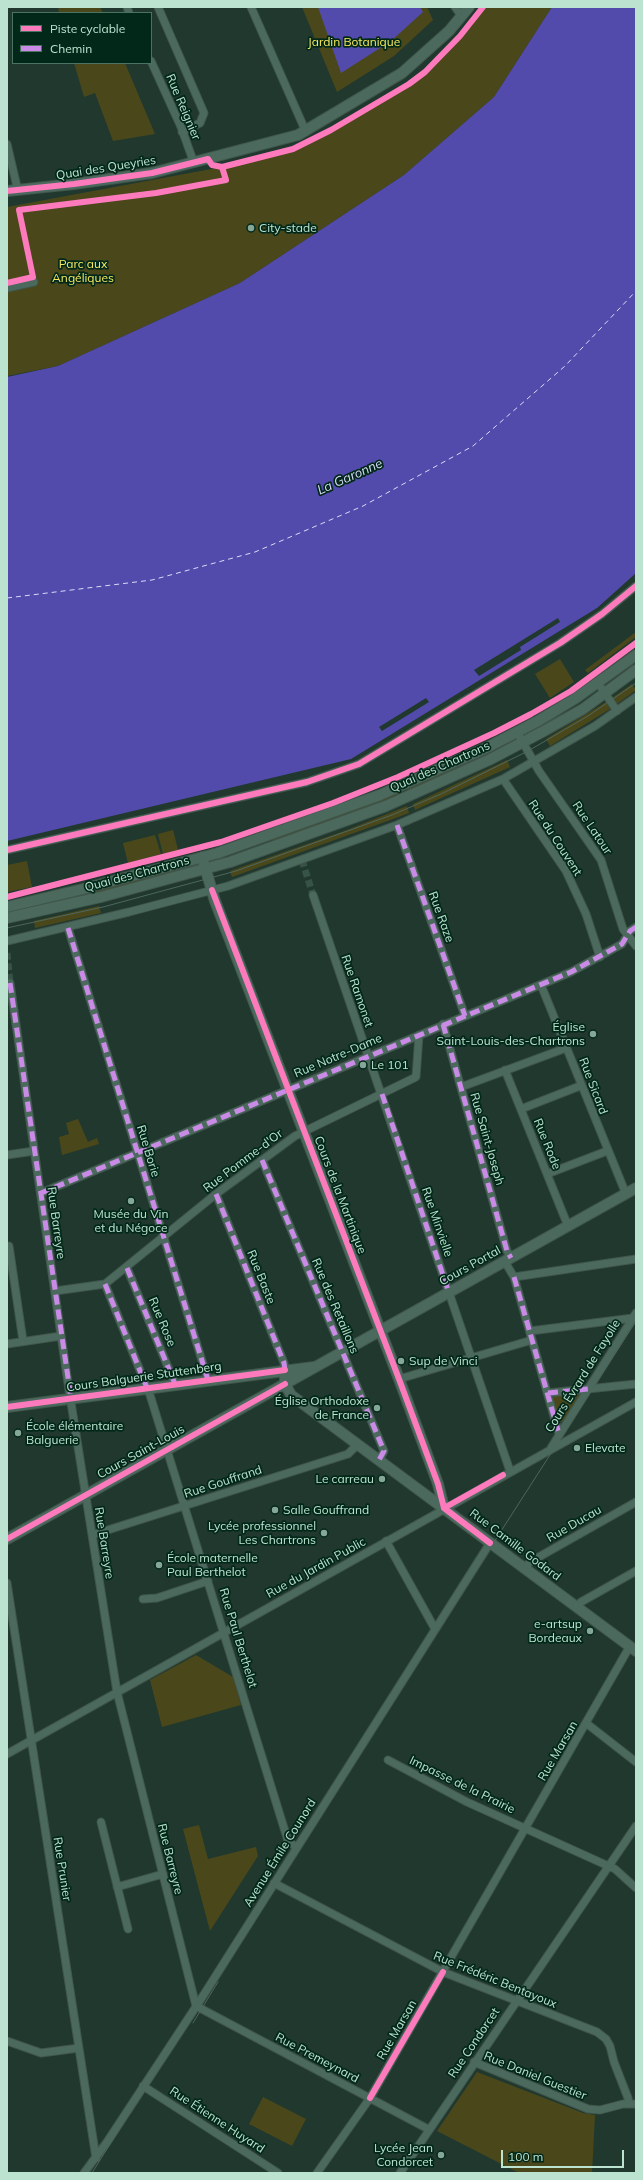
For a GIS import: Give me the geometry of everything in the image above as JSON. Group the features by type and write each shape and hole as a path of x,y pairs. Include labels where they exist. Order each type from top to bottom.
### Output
{"main road":[{"name":"Quai des Queyries","path":"7,191 18,191 152,173 289,138 306,132 402,73 417,62 462,17 469,7"},
{"name":"Quai des Chartrons","path":"7,907 83,890 202,857 290,828 380,795 486,748 517,732 598,683 636,655"},
{"name":"Quai des Chartrons","path":"7,918 101,897 206,869 295,840 386,806 436,785 523,743 583,709 636,670"},
{"name":"Cours de la Martinique","path":"202,857 212,890 399,1379 438,1484 444,1508"},
{"name":"Cours Portal","path":"286,1384 636,1188"},
{"name":"Cours Portal","path":"285,1370 318,1366"},
{"name":"Cours Balguerie Stuttenberg","path":"7,1407 285,1370"},
{"path":"285,1370 286,1384"},
{"name":"Rue Camille Godard","path":"286,1384 291,1395 633,1649"},
{"name":"Cours Saint-Louis","path":"7,1539 286,1384"}],"street":[{"path":"158,7 204,113 200,123 182,132"},
{"path":"251,7 306,132"},
{"path":"455,7 462,17"},
{"name":"Rue Reignier","path":"152,63 194,163"},
{"path":"7,144 18,191"},
{"path":"7,288 34,282"},
{"path":"7,850 307,782 359,764 560,643 602,614 636,586"},
{"path":"598,683 617,711"},
{"path":"7,941 68,928 212,890 302,860 397,825 503,779 534,762 636,698"},
{"name":"Rue Latour","path":"517,732 534,762 601,860 623,929 636,946"},
{"name":"Rue du Couvent","path":"503,779 566,871 586,914 600,957"},
{"name":"Rue Raze","path":"397,825 465,1016"},
{"name":"Rue Ramonet","path":"313,895 382,1094"},
{"name":"Rue Borie","path":"68,928 208,1380"},
{"name":"Rue Notre-Dame","path":"41,1193 443,1024 541,985 600,957 622,944 628,935 636,928"},
{"name":"Rue Barreyre","path":"10,983 61,1336 116,1692 196,2006"},
{"name":"Rue Sicard","path":"541,985 580,1086 626,1194"},
{"name":"Rue Saint-Joseph","path":"443,1024 507,1251 508,1260 559,1434"},
{"name":"Rue Pomme-d'Or","path":"55,1291 105,1284 164,1238 216,1194 304,1131 416,1077 419,1034"},
{"path":"461,1087 566,1048"},
{"name":"Rue Rode","path":"505,1070 568,1226"},
{"path":"521,1109 580,1086"},
{"name":"Rue Minvielle","path":"382,1094 510,1471"},
{"path":"547,1174 607,1150"},
{"path":"7,1154 34,1151"},
{"name":"Rue des Retaillons","path":"262,1160 384,1450 379,1460"},
{"name":"Rue Baste","path":"216,1194 284,1362 285,1370"},
{"path":"9,1246 23,1341"},
{"path":"514,1277 636,1259"},
{"name":"Rue Rose","path":"127,1268 175,1384"},
{"name":"Rue Paul Berthelot","path":"105,1284 147,1388 185,1506 288,1841 296,1847"},
{"path":"530,1331 634,1316"},
{"name":"Cours Évrard de Fayolle","path":"550,1450 634,1316"},
{"path":"7,1344 61,1336"},
{"path":"399,1379 532,1340"},
{"path":"548,1393 636,1384"},
{"name":"Rue du Jardin Public","path":"7,1754 510,1471 636,1402"},
{"name":"Rue Gouffrand","path":"92,1535 348,1454 358,1444"},
{"name":"Rue Ducau","path":"525,1568 530,1562 636,1502"},
{"path":"386,1541 435,1629"},
{"name":"Avenue Émile Counord","path":"84,2173 96,2158 196,2006 490,1543"},
{"path":"577,1607 581,1602 636,1571"},
{"path":"143,1599 157,1598 208,1581"},
{"name":"Rue Prunier","path":"7,1583 30,1740 96,2158"},
{"name":"Rue Marsan","path":"317,2173 370,2098 586,1723 633,1649"},
{"path":"586,1723 636,1762"},
{"name":"Impasse de la Prairie","path":"388,1760 467,1802 609,1866 636,1888"},
{"path":"101,1822 128,1929"},
{"name":"Rue Condorcet","path":"400,2173 428,2129 636,1826"},
{"path":"117,1887 163,1874"},
{"name":"Rue Frédéric Bentayoux","path":"274,1883 443,1972 603,2036 610,2046 614,2062 628,2098 632,2104"},
{"name":"Rue Premeynard","path":"196,2006 428,2129"},
{"path":"7,2041 41,2053 78,2048"},
{"name":"Rue Daniel Guestier","path":"474,2062 588,2109 600,2110 632,2104"},
{"name":"Rue Étienne Huyard","path":"143,2086 278,2173"}],"green space":[{"path":"58,7 100,7 102,12 59,12"},
{"name":"Jardin Botanique","path":"302,7 427,7 433,20 394,56 337,92"},
{"name":"Parc aux Angéliques","path":"483,7 552,7 494,97 404,175 240,283 58,366 7,376 7,207 222,167 293,149 331,130 409,84 425,72 472,26"},
{"path":"74,64 125,64 155,134 113,141 95,93 84,97"},
{"path":"636,632 636,637 588,673 585,670"},
{"path":"560,659 574,682 550,698 535,674"},
{"path":"632,684 636,690 617,704 612,698"},
{"path":"606,702 610,709 550,746 546,739"},
{"path":"499,746 501,750 409,792 407,788"},
{"path":"507,760 510,767 415,810 413,804"},
{"path":"400,792 401,795 274,843 272,839"},
{"path":"407,806 409,813 232,877 230,871 347,830"},
{"path":"173,830 178,850 163,854 158,834"},
{"path":"155,835 161,854 128,863 123,843"},
{"path":"27,861 32,887 7,892 7,865"},
{"path":"182,867 183,871 31,910 30,906"},
{"path":"99,906 101,913 35,928 34,921"},
{"path":"78,1119 88,1142 97,1138 99,1144 62,1155 59,1137 69,1134 66,1123"},
{"path":"583,1391 563,1422 559,1421 551,1395"},
{"path":"196,1655 233,1677 241,1705 162,1727 150,1680"},
{"path":"199,1825 208,1859 256,1847 258,1856 210,1931 183,1829"},
{"path":"477,2072 583,2113 595,2115 592,2173 519,2173 437,2131"},
{"path":"263,2097 306,2119 292,2146 249,2124"}],"water":[{"path":"318,7 420,7 423,12 391,41 341,73"},
{"name":"La Garonne","path":"552,7 636,7 636,573 597,608 351,759 7,841 7,377 58,366 240,283 404,175 494,97"}],"pier":[{"path":"558,618 560,622 520,647 521,650 479,676 474,670"},
{"path":"426,698 429,702 382,731 379,727"}],"ferry route":[{"path":"7,598 152,580 255,552 363,506 473,446 565,366 636,291"}],"tunnel":[{"path":"302,860 313,895"},
{"path":"7,953 10,983"}],"tram line":[{"path":"7,928 103,907 236,871 392,815 441,794 528,751 588,716 636,683"},
{"path":"92,2173 196,2006 636,1321"},
{"path":"193,2023 218,1982"}],"marked path":[{"path":"397,825 465,1016"},
{"path":"41,1193 571,972 622,944 630,931 636,927"},
{"path":"68,928 208,1380"},
{"path":"10,983 71,1398"},
{"path":"443,1024 507,1251 511,1258"},
{"path":"382,1094 449,1293"},
{"path":"262,1160 384,1451 379,1460"},
{"path":"216,1194 284,1363 285,1370"},
{"path":"127,1268 175,1384"},
{"path":"514,1277 559,1434"},
{"path":"105,1284 147,1388"},
{"path":"548,1393 588,1389"}],"cycle path":[{"path":"7,191 74,184 152,173 208,159 212,165 222,167 293,149 331,130 409,84 425,72 460,36 483,7"},
{"path":"7,283 33,277 19,210 156,193 226,180 222,167"},
{"path":"7,850 307,782 359,764 560,643 602,614 636,586"},
{"path":"7,897 221,842 333,803 398,777 494,733 531,714 571,691 636,643"},
{"path":"212,890 399,1379 438,1484 444,1508"},
{"path":"7,1407 285,1370"},
{"path":"7,1539 285,1384"},
{"path":"444,1508 503,1475"},
{"path":"444,1508 490,1543"},
{"path":"370,2098 443,1972"}],"place":[{"name":"City-stade","path":"251,228"},
{"name":"Église Saint-Louis-des-Chartrons","path":"593,1034"},
{"name":"Le 101","path":"363,1065"},
{"name":"Musée du Vin et du Négoce","path":"131,1201"},
{"name":"Sup de Vinci","path":"401,1361"},
{"name":"Église Orthodoxe de France","path":"377,1408"},
{"name":"École élémentaire Balguerie","path":"18,1433"},
{"name":"Elevate","path":"577,1448"},
{"name":"Le carreau","path":"382,1479"},
{"name":"Salle Gouffrand","path":"275,1510"},
{"name":"Lycée professionnel Les Chartrons","path":"324,1533"},
{"name":"École maternelle Paul Berthelot","path":"159,1565"},
{"name":"e-artsup Bordeaux","path":"590,1631"},
{"name":"Lycée Jean Condorcet","path":"441,2155"}]}
